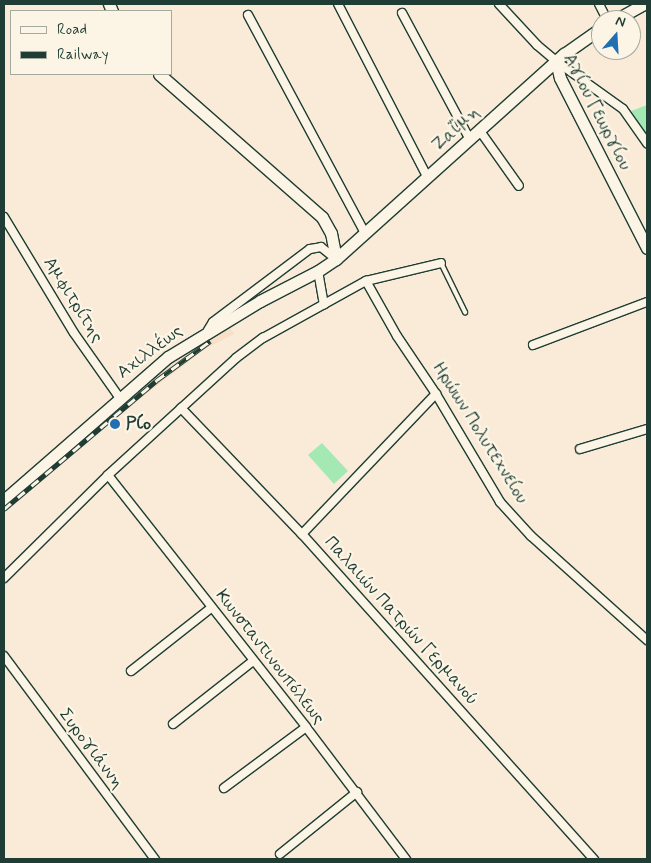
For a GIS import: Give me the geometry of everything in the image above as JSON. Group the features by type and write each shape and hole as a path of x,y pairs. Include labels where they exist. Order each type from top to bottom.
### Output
{"street":[{"path":"338,4 428,178"},
{"name":"Αγίου Γεωργίου","path":"499,4 537,45 556,62 560,78 647,248"},
{"path":"633,10 644,4"},
{"path":"402,13 470,140"},
{"path":"248,15 364,233"},
{"name":"Ζαΐμη","path":"336,259 556,62 591,36"},
{"path":"556,62 623,109 647,143"},
{"path":"161,75 322,218 331,233 336,259"},
{"path":"480,131 519,186"},
{"name":"Αμφιτρίτης","path":"4,217 76,336 119,397"},
{"path":"208,332 213,322 310,249 321,247 336,259"},
{"name":"Αχιλλέως","path":"4,500 119,397 168,357 260,301 318,271 336,259"},
{"path":"4,578 108,475 222,369 251,346 366,281 441,263"},
{"path":"318,271 324,304"},
{"name":"Ηρώων Πολυτεχνείου","path":"366,281 397,336 436,394 490,487 514,519 647,640"},
{"path":"533,345 647,302"},
{"path":"302,534 436,394"},
{"name":"Παλαιών Πατρών Γερμανού","path":"181,408 302,534 594,859"},
{"path":"580,449 647,429"},
{"name":"Κωνσταντινουπόλεως","path":"108,475 357,792 406,859"},
{"path":"131,671 211,608"},
{"name":"Συρογιάννη","path":"4,656 155,859"},
{"path":"173,724 253,661"},
{"path":"224,788 306,727"},
{"path":"280,854 357,792"}],"lane":[{"path":"441,263 465,312"}],"shaded area":[{"path":"230,327 234,334 205,349 124,411 4,513 4,505 117,408 186,353"}],"green space":[{"path":"647,105 647,137 631,111"},
{"path":"322,443 348,471 334,484 308,455"}],"railway":[{"path":"4,509 157,380 210,341"}],"place":[{"name":"Ρίο","path":"115,424"}]}
